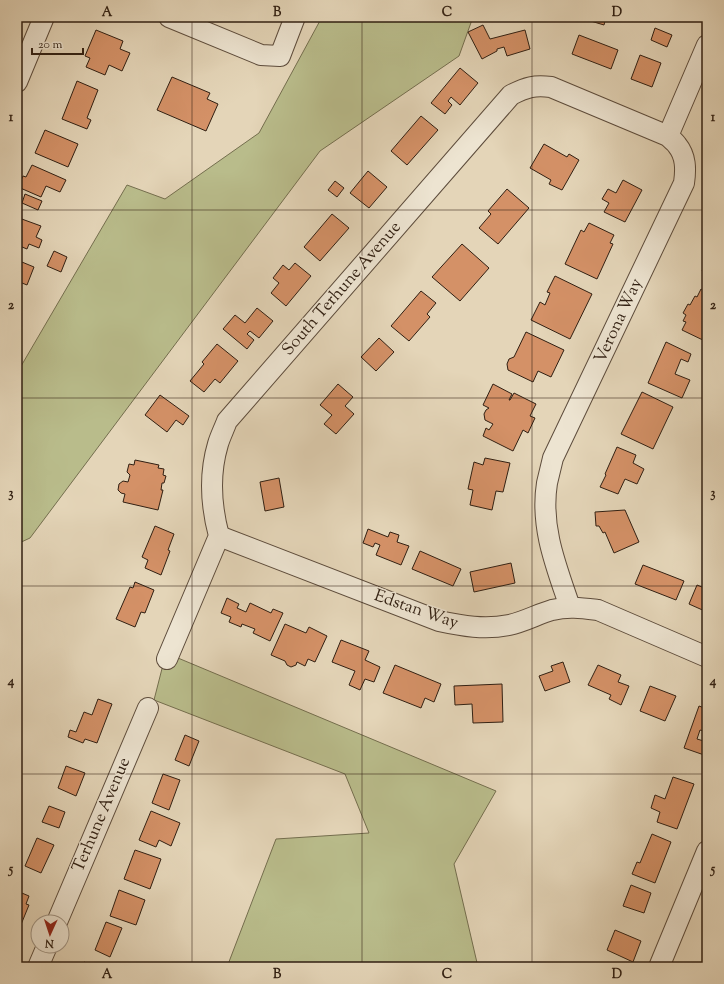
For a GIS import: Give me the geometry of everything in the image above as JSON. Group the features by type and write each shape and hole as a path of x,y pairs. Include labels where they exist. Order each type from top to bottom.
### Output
{"street":[{"path":"17,82 44,17"},
{"path":"169,17 261,54 280,56 295,17"},
{"path":"668,136 707,45"},
{"name":"South Terhune Avenue","path":"219,536 212,500 213,472 218,445 227,421 511,95 524,89 537,86 551,87 668,136"},
{"name":"Verona Way","path":"570,607 554,562 548,538 545,512 547,483 553,458 684,182 686,170 684,157 678,145 668,136"},
{"path":"167,659 219,536"},
{"name":"Edstan Way","path":"219,536 439,621 462,626 486,627 509,625 553,610 579,607 598,610 707,657"},
{"name":"Terhune Avenue","path":"60,914 148,708"},
{"path":"659,967 707,851"},
{"path":"38,967 44,954"}],"green space":[{"path":"322,17 473,17 459,56 320,151 30,538 17,544 17,373 127,185 165,199 259,133"},
{"path":"166,653 496,791 454,864 478,967 227,967 276,839 369,833 345,774 154,700"}],"building":[{"path":"584,17 606,17 604,25 584,19"},
{"path":"483,25 490,39 525,30 530,49 507,56 504,47 497,49 497,51 482,59 468,32"},
{"path":"655,28 672,35 667,47 651,40"},
{"path":"96,30 123,41 120,49 130,53 122,71 109,65 105,75 86,67 90,58 85,56"},
{"path":"579,35 618,50 611,69 572,54"},
{"path":"640,55 661,63 652,87 631,79"},
{"path":"460,68 478,83 460,105 451,97 448,101 452,105 445,114 431,103"},
{"path":"172,77 210,93 207,99 218,104 206,131 157,110"},
{"path":"77,81 98,90 87,118 91,120 87,129 62,119"},
{"path":"421,116 438,130 407,165 391,151"},
{"path":"45,130 78,144 68,167 35,153"},
{"path":"544,144 567,157 569,154 579,160 562,190 549,184 551,180 530,168"},
{"path":"32,165 66,180 60,192 46,186 41,197 18,187 23,176 26,177"},
{"path":"368,171 387,187 369,208 350,193"},
{"path":"623,180 642,190 625,222 604,212 609,203 602,199 608,189 616,193"},
{"path":"335,181 344,188 337,197 328,190"},
{"path":"507,189 529,208 498,244 479,228 491,214 488,211"},
{"path":"25,194 42,201 38,210 22,203"},
{"path":"332,214 349,228 320,261 304,247"},
{"path":"19,218 41,226 36,237 42,240 39,248 29,244 27,249 17,245 17,222"},
{"path":"589,223 614,235 610,243 613,244 597,279 565,264 581,230 584,232"},
{"path":"462,244 489,268 460,301 432,277"},
{"path":"54,251 67,257 61,272 47,266"},
{"path":"17,260 34,267 27,285 17,281"},
{"path":"707,262 707,273 702,271"},
{"path":"295,263 311,276 286,306 271,293 279,283 273,278 283,265 289,270"},
{"path":"555,276 592,294 570,339 531,320 540,302 545,305 550,293 547,292"},
{"path":"701,289 707,292 707,342 682,330 686,322 683,321 686,315 683,313 695,296 697,297"},
{"path":"421,291 436,303 427,314 430,317 409,341 391,326"},
{"path":"257,308 273,321 259,338 250,331 247,334 254,340 247,349 223,329 235,315 245,323"},
{"path":"526,332 564,350 551,377 538,371 533,382 508,370 507,364 509,359 514,357"},
{"path":"379,338 394,352 376,371 361,357"},
{"path":"666,342 691,354 688,362 681,359 675,374 690,380 682,398 648,383"},
{"path":"217,344 238,361 220,383 215,379 204,392 190,381 204,364 202,362"},
{"path":"338,384 353,397 345,406 354,414 336,434 324,424 332,415 320,405"},
{"path":"493,384 512,394 509,400 514,393 536,404 530,416 535,418 528,433 523,430 513,451 483,436 486,428 489,430 493,424 485,420 484,414 489,408 483,405"},
{"path":"642,392 673,407 653,449 621,434"},
{"path":"160,395 189,416 183,425 176,420 167,432 145,415"},
{"path":"617,447 636,455 633,463 644,469 637,484 625,479 618,494 600,487"},
{"path":"485,458 510,463 503,492 496,491 492,510 470,505 473,490 468,489 474,462 483,465"},
{"path":"135,460 159,465 158,468 164,469 163,475 166,476 164,483 162,483 161,490 163,490 158,510 123,502 125,494 118,490 119,484 123,481 128,482 130,475 127,472 129,464 134,465"},
{"path":"279,478 284,507 265,511 260,482"},
{"path":"625,510 639,542 614,553 605,532 603,533 599,526 596,526 595,512"},
{"path":"155,526 174,534 168,550 170,551 161,575 145,568 148,560 142,557"},
{"path":"368,529 388,537 390,532 399,535 397,542 409,546 401,565 376,555 380,545 375,543 373,547 363,543"},
{"path":"420,551 461,569 453,586 412,569"},
{"path":"511,563 515,583 474,592 470,572"},
{"path":"643,565 684,581 676,600 635,584"},
{"path":"135,582 154,590 145,613 141,612 135,627 116,619 130,587 133,588"},
{"path":"697,585 707,589 707,612 689,604"},
{"path":"227,598 239,604 237,608 246,612 250,603 271,613 273,609 283,613 270,641 253,633 255,629 242,624 241,627 229,622 231,617 221,613"},
{"path":"285,624 306,633 309,627 327,636 315,662 308,659 305,666 297,662 296,665 291,667 287,665 285,661 271,655"},
{"path":"341,640 369,651 365,660 380,667 374,682 365,679 360,690 349,685 355,671 332,662"},
{"path":"563,662 570,682 545,691 539,676 553,671 551,666"},
{"path":"395,665 441,684 434,702 425,698 421,708 383,693"},
{"path":"598,665 621,675 618,682 629,686 621,705 609,699 611,695 588,685"},
{"path":"502,684 503,722 473,723 472,704 455,705 454,686"},
{"path":"650,686 676,696 665,721 640,711"},
{"path":"98,699 112,704 97,743 85,739 83,743 68,737 70,730 76,732 84,712 92,715"},
{"path":"699,706 707,709 707,732 700,730 697,739 707,742 707,756 684,748"},
{"path":"185,735 199,741 189,766 175,760"},
{"path":"66,766 85,773 76,796 58,788"},
{"path":"163,774 180,780 169,810 152,803"},
{"path":"673,777 694,784 677,829 657,822 660,812 651,808 655,795 665,799"},
{"path":"49,806 65,812 59,828 42,822"},
{"path":"151,811 180,823 171,846 159,840 156,847 139,840"},
{"path":"652,834 671,842 655,883 632,874 637,862 640,863"},
{"path":"37,838 54,845 41,873 25,866"},
{"path":"135,850 161,859 150,889 124,879"},
{"path":"631,885 651,893 644,913 623,906"},
{"path":"119,890 145,900 136,925 110,916"},
{"path":"17,891 29,896 26,904 29,905 20,927 17,926"},
{"path":"106,922 122,928 110,957 95,950"},
{"path":"615,930 641,941 633,962 607,950"},
{"path":"84,962 96,967 82,967"}]}
